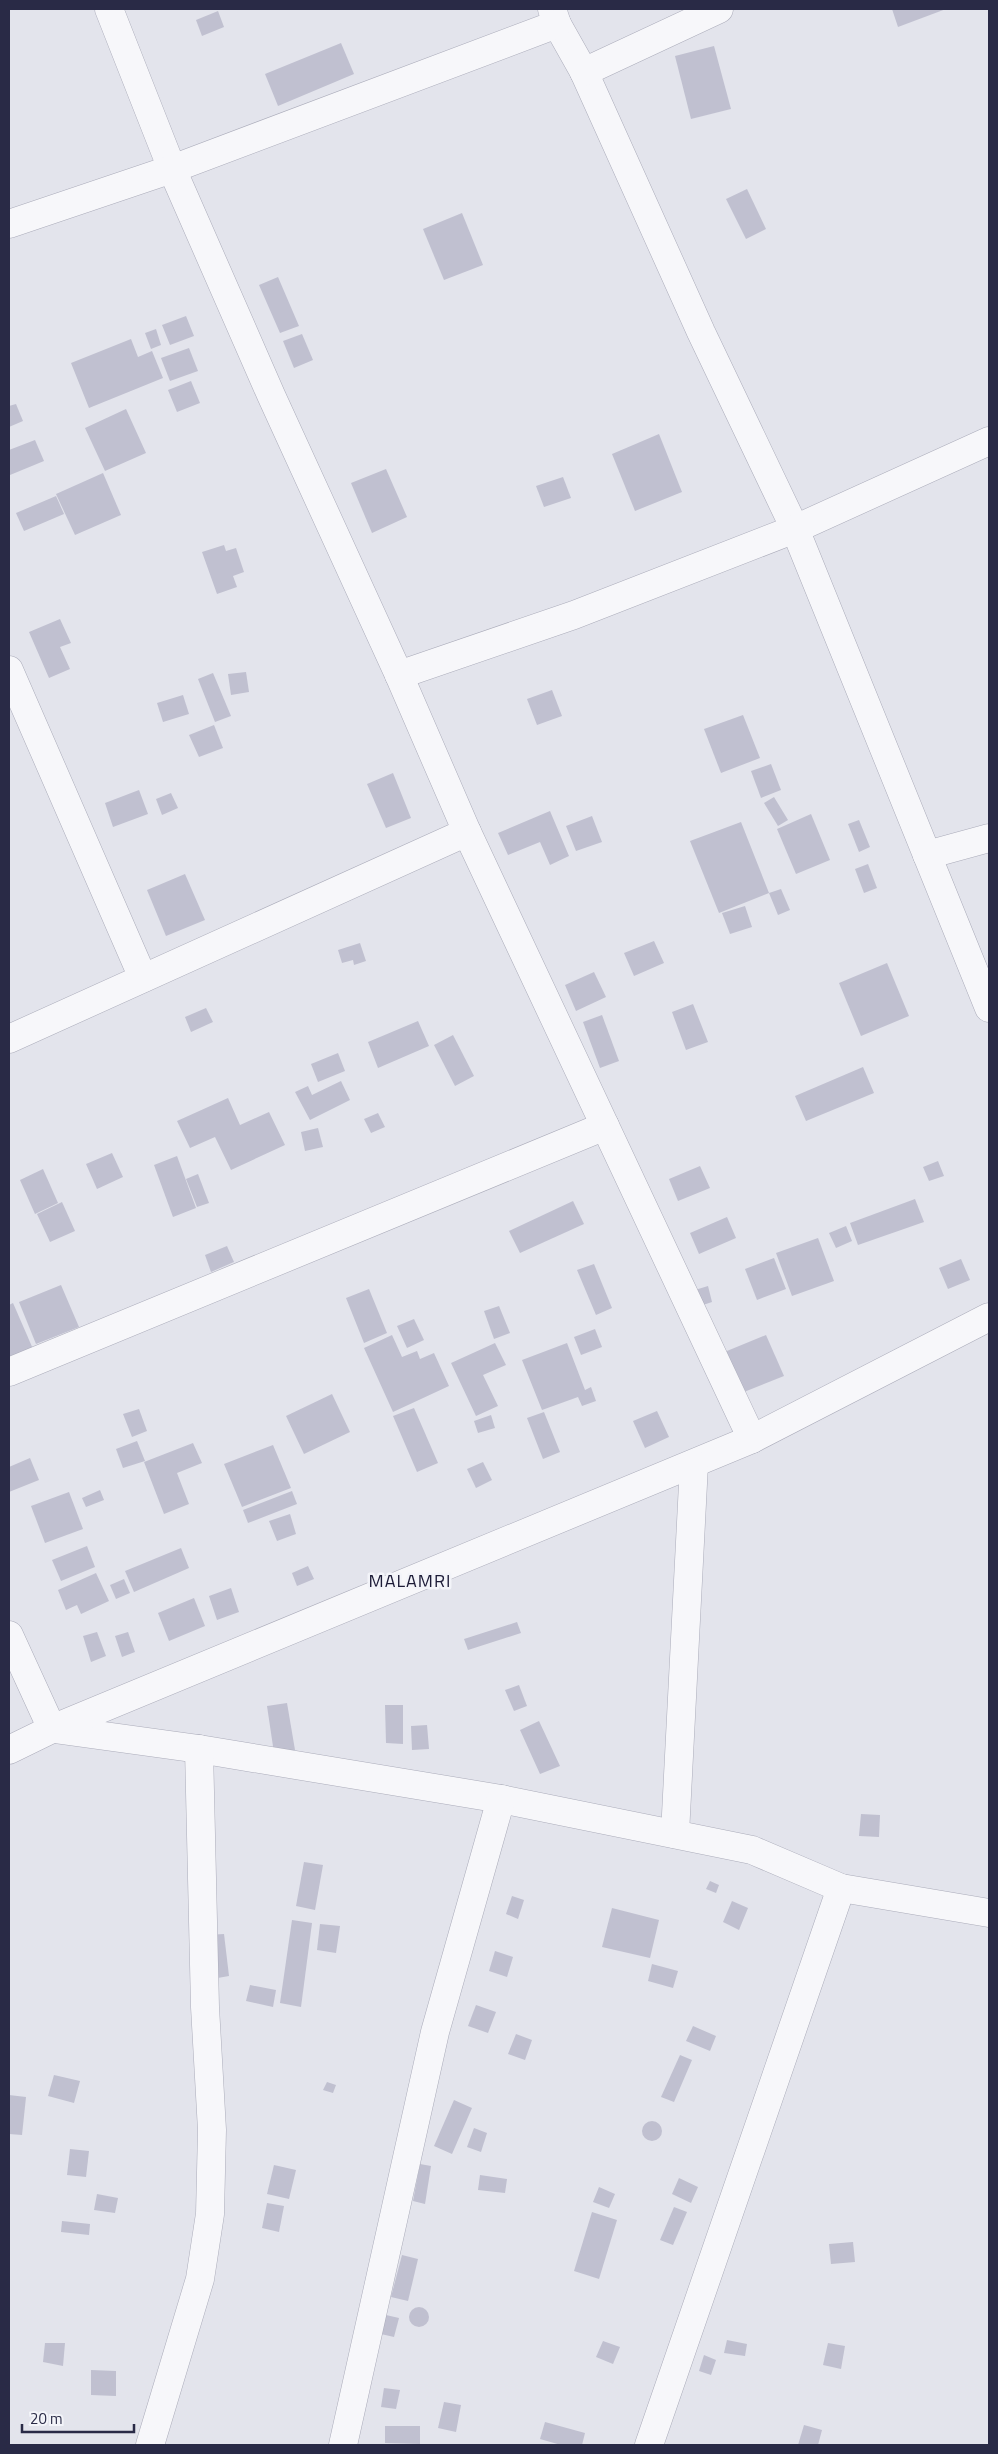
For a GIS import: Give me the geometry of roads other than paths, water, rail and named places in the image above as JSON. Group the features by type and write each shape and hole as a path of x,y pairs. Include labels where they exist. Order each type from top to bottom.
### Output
{"street":[{"path":"110,9 172,169 399,675 466,832 752,1439"},
{"path":"584,72 719,9"},
{"path":"9,224 172,169 554,16 584,72 697,323 795,529 989,1008"},
{"path":"399,675 574,615 795,529 989,441"},
{"path":"9,670 143,978"},
{"path":"9,1039 466,832"},
{"path":"927,855 989,838"},
{"path":"9,1372 605,1126"},
{"path":"9,1750 52,1729 752,1439 989,1317"},
{"path":"675,1834 694,1464"},
{"path":"9,1636 52,1729"},
{"path":"52,1729 199,1749 501,1799 752,1850 841,1888 989,1913"},
{"path":"150,2445 200,2279 210,2214 212,2130 205,2008 199,1749"},
{"path":"343,2445 435,2032 501,1799"},
{"path":"649,2445 841,1888"}],"district":[{"name":"MALAMRI","path":"410,1581"}]}
